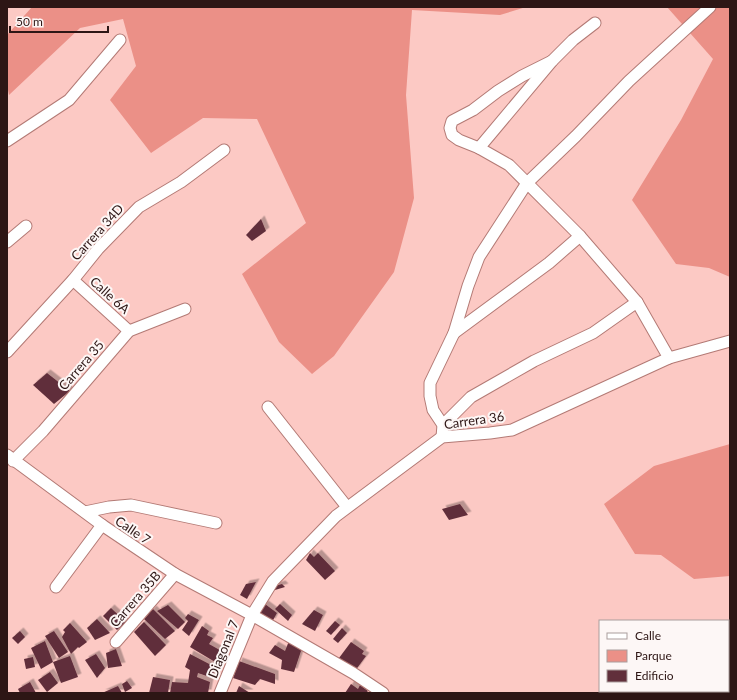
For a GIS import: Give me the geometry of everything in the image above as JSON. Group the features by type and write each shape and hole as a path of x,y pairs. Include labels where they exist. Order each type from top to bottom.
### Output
{"street":[{"path":"442,437 443,424 433,410 430,396 430,383 454,333 479,256 527,183 629,82 710,7"},
{"path":"479,148 552,61 573,40 595,23"},
{"path":"7,141 69,100 120,40"},
{"path":"552,61 522,76 498,91 473,110 452,121 450,128 452,135 509,165 580,236 637,302 669,358"},
{"name":"Carrera 34D","path":"7,352 73,280 98,249 139,207 181,182 224,150"},
{"path":"7,242 26,226"},
{"path":"454,333 548,263 580,236"},
{"name":"Calle 6A","path":"73,280 129,331"},
{"path":"443,424 471,397 534,361 593,333 637,302"},
{"name":"Carrera 35","path":"10,458 43,431 129,331 185,309"},
{"name":"Carrera 36","path":"252,615 273,581 336,516 442,437 512,430 669,358 730,341"},
{"path":"268,407 347,507"},
{"name":"Calle 7","path":"10,458 102,525 175,574 252,615 353,673 382,693"},
{"path":"85,512 109,507 131,505 216,523"},
{"path":"56,587 102,525"},
{"name":"Carrera 35B","path":"116,642 175,574"},
{"name":"Diagonal 7","path":"220,693 252,615"}],"green space":[{"path":"32,7 526,7 500,15 412,10 406,95 414,198 394,272 334,356 312,374 279,342 242,274 306,223 257,119 203,118 151,153 110,100 136,66 123,19 80,28 9,95 7,85 7,35"},
{"path":"667,7 730,7 730,277 709,268 676,264 632,200 681,120 713,59"},
{"path":"730,444 730,576 694,579 661,555 635,554 604,504 654,466"}],"building":[{"path":"261,219 266,231 252,241 246,235"},
{"path":"47,373 70,391 54,404 33,385"},
{"path":"460,504 468,515 449,520 442,509"},
{"path":"310,553 314,557 318,553 335,571 325,580 306,560"},
{"path":"256,582 247,599 240,595 246,584"},
{"path":"282,584 285,587 275,590 275,586"},
{"path":"265,604 277,613 272,622 258,612"},
{"path":"280,604 292,615 288,621 275,609"},
{"path":"168,605 185,622 178,629 157,611"},
{"path":"111,608 126,622 117,630 103,616"},
{"path":"153,609 175,631 165,639 144,619"},
{"path":"314,610 323,615 315,631 302,624"},
{"path":"188,614 199,620 189,636 182,630 188,621 185,618"},
{"path":"97,619 110,633 95,640 87,628"},
{"path":"335,621 340,625 331,635 326,631"},
{"path":"144,622 166,645 155,656 134,632"},
{"path":"70,623 87,642 79,648 78,647 71,654 62,637 65,632 63,630"},
{"path":"202,626 209,631 207,635 213,638 209,644 225,653 220,665 190,647"},
{"path":"342,628 347,633 338,643 333,639"},
{"path":"20,631 25,637 18,644 12,638"},
{"path":"54,631 68,652 59,658 45,636"},
{"path":"45,641 53,662 41,669 31,648"},
{"path":"289,641 302,648 294,672 281,669 282,660 269,653 275,645 285,651"},
{"path":"351,642 364,651 362,654 366,656 355,671 339,658"},
{"path":"116,649 122,666 108,668 106,653"},
{"path":"96,654 105,668 97,678 85,660"},
{"path":"190,654 215,667 212,678 198,673 197,677 210,682 208,693 170,693 172,682 188,683 190,670 185,667"},
{"path":"70,656 78,677 61,683 53,662"},
{"path":"33,657 35,667 26,669 24,659"},
{"path":"239,661 275,674 275,684 260,679 255,685 233,678"},
{"path":"50,672 58,683 47,692 38,680"},
{"path":"153,677 170,680 168,693 149,693"},
{"path":"127,681 132,688 125,692 122,684"},
{"path":"30,682 36,693 20,693 18,689"},
{"path":"351,684 358,689 360,685 368,691 366,693 345,693"},
{"path":"118,686 122,693 102,693"},
{"path":"239,686 250,693 236,693"}]}
